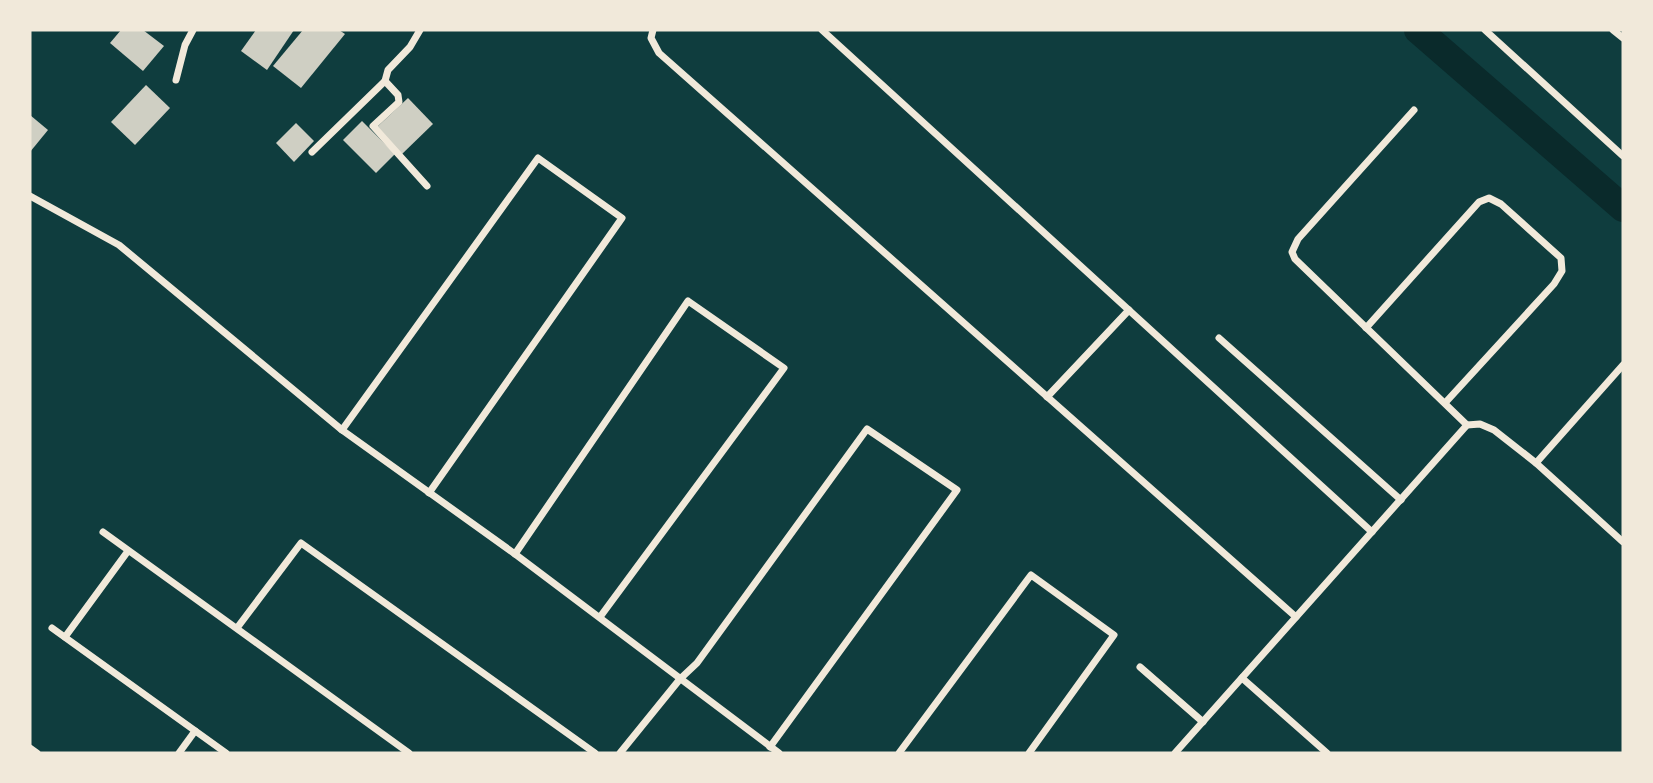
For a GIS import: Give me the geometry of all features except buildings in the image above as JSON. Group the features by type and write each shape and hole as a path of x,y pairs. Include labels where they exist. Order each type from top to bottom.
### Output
{"street":[{"path":"176,80 185,46 193,30"},
{"path":"312,152 385,81 388,70 410,47 420,30"},
{"path":"653,30 651,38 659,53 1296,617"},
{"path":"822,30 1372,532"},
{"path":"1485,30 1623,156"},
{"path":"1613,30 1623,38"},
{"path":"385,81 398,95 399,102 373,126 427,186"},
{"path":"1414,110 1298,239 1292,251 1295,259 1467,425"},
{"path":"342,430 538,158 622,218 429,493"},
{"path":"30,196 119,245 342,430 515,554 779,753"},
{"path":"1366,328 1479,202 1489,198 1501,204 1561,257 1562,271 1554,284 1445,403"},
{"path":"515,554 688,301 784,369 600,618"},
{"path":"1047,397 1129,310"},
{"path":"1219,338 1401,500"},
{"path":"1536,463 1623,365"},
{"path":"1175,753 1467,425 1480,424 1494,430 1536,463 1622,540"},
{"path":"620,753 680,679 697,663 867,429 957,490 770,747"},
{"path":"103,532 409,753"},
{"path":"237,628 301,543 595,753"},
{"path":"65,637 128,551"},
{"path":"899,753 1031,575 1114,635 1029,753"},
{"path":"52,628 226,753"},
{"path":"1140,667 1203,722"},
{"path":"1242,678 1327,753"},
{"path":"179,753 195,731"},
{"path":"30,748 37,753"}],"waterway":[{"path":"1418,30 1623,208"}]}
